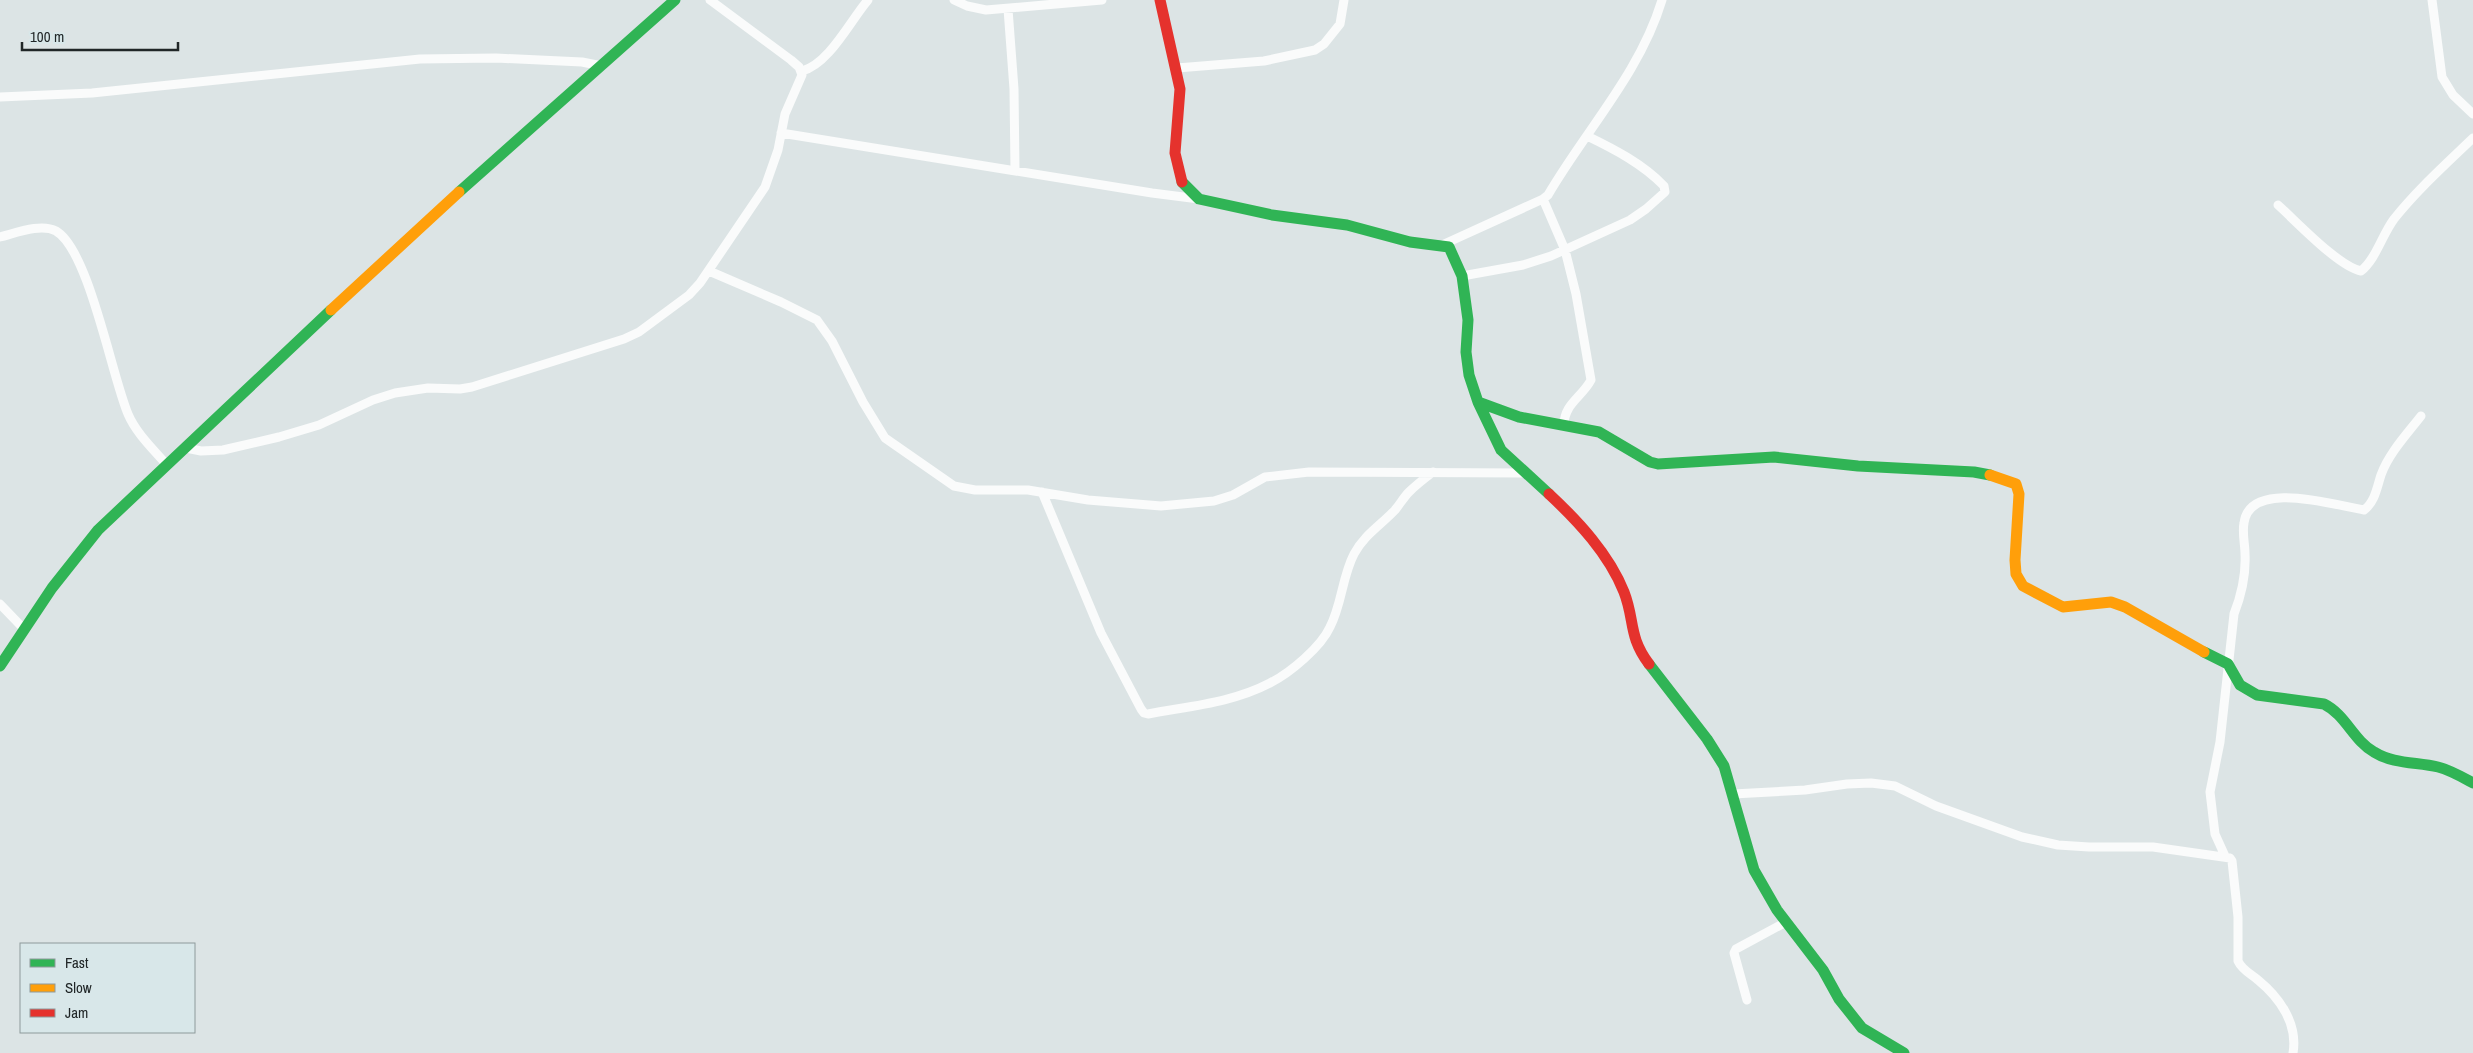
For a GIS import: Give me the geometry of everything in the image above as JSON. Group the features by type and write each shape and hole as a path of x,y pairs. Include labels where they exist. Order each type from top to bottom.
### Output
{"street":[{"path":"0,666 52,588 98,530 426,221 674,0"},
{"path":"710,0 791,60 802,71"},
{"path":"802,71 813,67 826,55 868,0"},
{"path":"954,0 975,8 1008,9 1102,0"},
{"path":"1160,0 1166,31 1177,68 1180,89 1175,152 1178,168 1182,182 1199,199"},
{"path":"1177,68 1264,61 1315,50 1324,44 1340,24 1344,0"},
{"path":"1442,245 1543,200 1618,90 1655,22 1662,0"},
{"path":"2432,0 2442,77 2453,95 2473,114"},
{"path":"1008,9 1014,89 1015,171"},
{"path":"0,97 92,93 420,59 496,58 582,62 602,66"},
{"path":"186,448 212,451 235,448 319,425 373,400 395,394 428,388 460,389 472,387 624,339 656,320 689,295 709,271 718,254 765,187 787,109 800,86 802,71"},
{"path":"781,133 1199,199 1272,215 1347,225 1416,244 1449,247 1453,251 1462,276 1468,320 1466,352 1469,375 1478,402 1501,450 1564,508 1598,548 1624,593 1634,640 1638,648 1707,739 1724,766 1754,870 1786,922 1823,970 1839,1000 1862,1028 1904,1053"},
{"path":"1462,276 1523,265 1565,250 1630,220 1646,209 1666,189 1646,170 1587,136"},
{"path":"2278,206 2339,259 2354,270 2361,272 2366,267 2394,218 2473,138"},
{"path":"1543,200 1565,250 1576,294 1591,380 1587,388 1567,408 1564,425"},
{"path":"0,237 44,228 56,232 62,238 85,279 108,345 127,412 139,433 167,465"},
{"path":"709,271 782,302 817,320 832,341 885,438 947,482 963,489 1042,492 1088,500 1161,506 1214,501 1232,495 1265,477 1282,474 1524,473"},
{"path":"1478,402 1519,417 1564,425 1612,438 1642,458 1658,464 1774,457 1858,466 1974,472 2006,479 2016,484 2018,488 2014,560 2016,574 2024,586 2050,602 2063,607 2111,602 2125,607 2185,643 2228,664 2240,685 2257,695 2267,698 2324,704 2334,708 2364,746 2375,754 2396,762 2454,772 2473,783"},
{"path":"2293,1053 2295,1042 2291,1021 2267,989 2238,962 2238,917 2232,861 2226,856 2215,834 2210,792 2220,742 2234,614 2239,600 2246,555 2243,524 2246,515 2253,506 2261,501 2284,497 2314,500 2364,510 2372,501 2382,473 2394,450 2421,416"},
{"path":"1042,492 1101,633 1141,709 1144,713 1148,714 1216,702 1246,693 1271,683 1294,667 1325,636 1331,626 1350,564 1364,538 1396,509 1408,493 1433,472"},
{"path":"0,604 24,629"},
{"path":"1733,794 1805,790 1847,784 1871,783 1895,786 1936,806 2022,836 2058,845 2153,847 2226,856"},
{"path":"1747,1000 1734,953 1736,949 1786,922"}],"traffic: fast":[{"path":"459,192 675,0"},
{"path":"1182,182 1199,199 1272,215 1347,225 1410,242 1449,247 1462,276 1468,320 1466,352 1469,375 1478,402 1501,450 1549,494"},
{"path":"0,666 52,588 98,530 331,310"},
{"path":"1478,402 1519,417 1599,432 1650,462 1658,464 1774,457 1858,466 1974,472 1990,475"},
{"path":"2204,652 2228,664 2240,685 2257,695 2324,704 2338,714 2360,741 2381,756 2397,761 2442,768 2473,783"},
{"path":"1649,664 1707,739 1724,766 1754,870 1777,910 1823,970 1839,999 1862,1028 1904,1053"}],"traffic: slow":[{"path":"331,310 459,192"},
{"path":"1990,475 2016,484 2019,494 2015,560 2016,574 2023,586 2063,607 2111,602 2125,607 2204,652"}],"traffic: jam":[{"path":"1160,0 1180,89 1175,153 1182,182"},
{"path":"1549,494 1582,527 1610,564 1624,592 1638,645 1649,664"}]}
